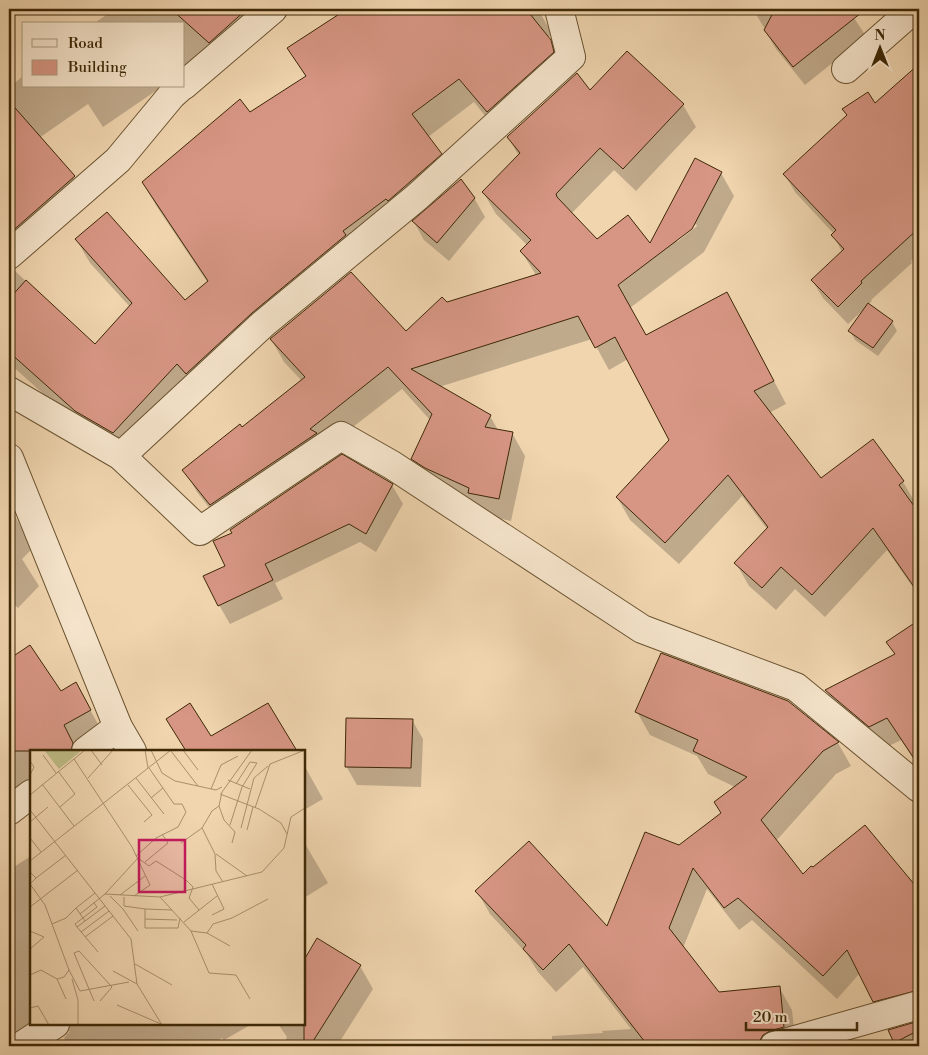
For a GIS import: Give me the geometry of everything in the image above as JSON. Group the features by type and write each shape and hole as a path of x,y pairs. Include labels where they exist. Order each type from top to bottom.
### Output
{"street":[{"path":"185,84 273,9"},
{"path":"121,456 263,324 417,197 571,58 560,9"},
{"path":"846,68 914,9"},
{"path":"9,255 118,160 171,96 181,88"},
{"path":"9,391 121,456 200,531 341,436 392,465 642,630 796,687 919,788"},
{"path":"9,458 118,727 131,750"},
{"path":"87,750 118,727"},
{"path":"9,811 30,795"},
{"path":"774,1046 919,1005"},
{"path":"22,1046 54,1025"}],"building":[{"path":"171,9 247,9 209,43"},
{"path":"347,9 526,9 551,40 554,52 487,112 459,79 412,114 442,154 388,201 386,199 343,231 346,235 252,313 186,374 177,364 113,433 75,411 9,352 9,299 26,280 95,344 132,303 75,239 107,212 185,300 208,281 142,182 240,99 250,112 306,76 287,48"},
{"path":"775,9 866,9 793,67 764,30"},
{"path":"627,51 684,104 623,169 600,148 556,194 557,197 597,239 628,215 650,243 695,158 722,172 692,229 618,285 646,335 727,292 774,381 754,391 821,478 873,439 904,481 899,485 919,513 919,594 873,528 812,595 781,567 762,588 734,563 768,527 728,475 665,543 616,497 669,440 615,337 595,348 578,316 411,369 491,415 485,427 513,432 499,499 468,493 469,488 425,468 411,459 432,414 388,367 310,429 317,433 210,505 182,470 240,424 242,427 305,377 270,339 351,272 406,331 442,297 447,302 541,273 520,251 531,240 482,192 520,153 507,137 577,73 590,90"},
{"path":"919,64 919,228 861,281 862,283 838,307 811,280 844,249 831,235 836,230 783,174 847,115 842,109 868,92 875,103"},
{"path":"9,101 75,176 9,234"},
{"path":"461,179 475,198 437,243 412,221"},
{"path":"868,303 893,321 873,348 848,331"},
{"path":"342,454 393,484 366,534 349,524 265,564 273,580 218,606 203,576 225,566 213,541 232,533 230,530"},
{"path":"919,620 919,766 887,718 869,727 825,690 895,654 886,642"},
{"path":"30,645 61,691 76,682 91,710 64,725 73,743 71,750 9,751 9,659"},
{"path":"661,653 788,701 839,742 823,751 761,820 803,874 865,825 919,890 919,990 873,1002 847,950 823,976 738,898 724,908 693,868 669,928 719,992 780,986 784,1027 763,1035 759,1046 648,1046 569,944 543,970 523,949 526,945 475,891 529,841 607,926 645,832 679,845 721,813 714,802 747,777 693,751 698,740 635,712"},
{"path":"190,703 211,736 268,703 296,750 185,750 166,719"},
{"path":"346,718 413,719 411,768 345,767"},
{"path":"317,938 361,965 310,1046 304,1046 305,958"},
{"path":"919,1021 919,1030 894,1043 888,1030"}]}
